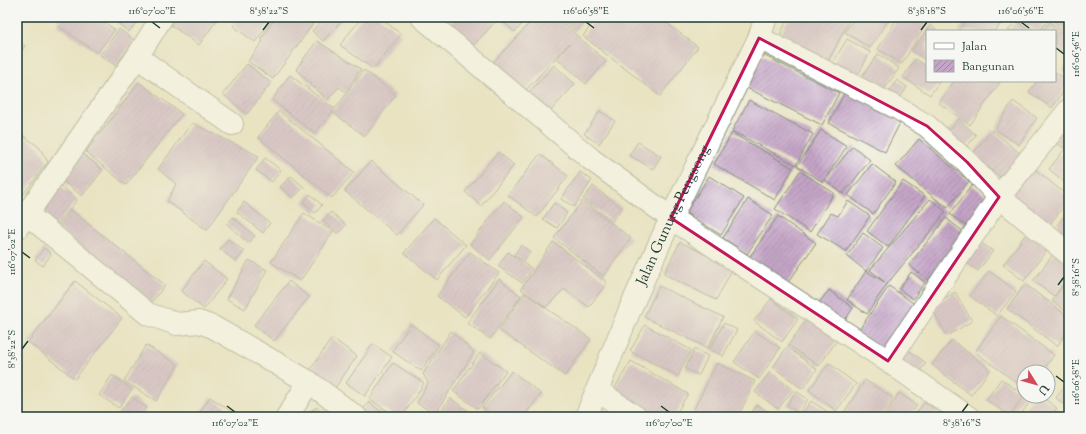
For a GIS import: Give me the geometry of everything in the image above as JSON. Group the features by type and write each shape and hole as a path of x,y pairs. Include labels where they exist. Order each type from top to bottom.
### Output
{"street":[{"path":"162,17 137,57 22,221 148,314 177,324 199,322 214,327 309,382 356,417"},
{"path":"422,17 592,160 670,218 888,361 968,417"},
{"path":"763,23 927,126 967,162 1000,197 1069,254"},
{"name":"Jalan Gunung Pengsong","path":"586,417 670,218 763,23"},
{"path":"137,57 232,124"},
{"path":"888,361 1000,197 1069,110"},
{"path":"287,417 309,382"},
{"path":"597,390 636,417"}],"highlighted area":[{"path":"759,38 927,126 967,162 999,197 888,361 671,218"}],"building":[{"path":"63,17 98,17 115,30 97,53 57,25"},
{"path":"110,17 141,17 129,32"},
{"path":"166,17 219,17 199,45 164,20"},
{"path":"240,17 274,17 255,42 233,26"},
{"path":"276,17 318,17 273,79 248,61 263,41 261,39"},
{"path":"325,17 339,17 342,20 323,41 312,31"},
{"path":"362,17 379,17 401,34 373,69 340,45"},
{"path":"456,17 491,17 496,21 472,47 448,26"},
{"path":"497,17 528,17 515,32"},
{"path":"535,17 556,17 606,61 586,84 557,58 569,44 523,93 492,64"},
{"path":"560,17 588,17 575,31"},
{"path":"597,17 659,17 698,47 660,96 583,36"},
{"path":"790,17 846,17 850,19 824,69 776,45 786,22 787,23"},
{"path":"855,17 890,17 870,48 845,32"},
{"path":"898,17 926,17 929,19 902,64 878,49"},
{"path":"969,17 1006,17 996,30 959,30"},
{"path":"1016,17 1043,17 1048,20 1041,30 1035,30"},
{"path":"1054,17 1069,17 1069,33 1052,20"},
{"path":"1016,20 1029,30 1009,30"},
{"path":"1050,22 1069,37 1069,58 1056,48 1056,30 1044,30"},
{"path":"930,25 937,30 927,30"},
{"path":"119,29 134,40 116,66 100,55"},
{"path":"926,31 926,60 912,51"},
{"path":"847,39 870,52 856,79 831,66"},
{"path":"17,40 25,46 17,56"},
{"path":"317,41 361,69 346,92 339,87 327,100 296,69"},
{"path":"878,54 899,68 880,95 859,80"},
{"path":"763,55 839,93 822,125 747,88"},
{"path":"916,59 926,66 926,82 939,82 930,95 903,77"},
{"path":"1069,61 1069,75 1062,70"},
{"path":"247,64 271,83 247,114 223,94"},
{"path":"554,65 575,84 547,115 526,96"},
{"path":"364,70 396,95 365,136 332,112 315,133 272,100 290,75 335,109"},
{"path":"1056,73 1069,81 1069,84 1052,108 1029,92 1036,82 1056,82"},
{"path":"897,80 907,87 896,105 885,98"},
{"path":"139,82 182,114 126,185 86,152"},
{"path":"953,82 1000,82 970,125 939,103"},
{"path":"845,92 901,121 885,152 829,123"},
{"path":"749,100 813,134 796,165 732,131"},
{"path":"1013,101 1037,118 1019,145 995,129"},
{"path":"279,111 354,172 332,198 258,137"},
{"path":"600,111 615,121 599,144 584,134"},
{"path":"959,119 976,135 964,150 946,134"},
{"path":"1069,122 1069,141 1063,148 1054,140"},
{"path":"192,123 259,156 207,230 167,201 176,184 158,169"},
{"path":"821,130 847,146 823,182 797,166"},
{"path":"992,130 1023,156 1004,180 972,155"},
{"path":"17,131 39,147 48,162 22,196 17,192"},
{"path":"732,133 793,168 775,200 714,164"},
{"path":"919,139 969,181 947,208 896,166"},
{"path":"638,142 661,156 653,169 629,155"},
{"path":"1069,144 1069,186 1049,169"},
{"path":"853,146 870,160 843,194 825,180"},
{"path":"498,152 514,165 481,206 465,192"},
{"path":"83,154 103,170 82,196 62,180"},
{"path":"540,154 568,176 537,217 508,195"},
{"path":"265,158 281,170 272,182 256,170"},
{"path":"371,161 423,205 397,235 345,191"},
{"path":"872,164 896,182 873,214 848,195"},
{"path":"1030,165 1069,197 1069,200 1045,230 1004,197"},
{"path":"800,171 834,193 810,232 775,209"},
{"path":"580,172 592,180 574,207 561,199"},
{"path":"291,176 304,187 293,198 280,187"},
{"path":"709,176 744,198 721,235 686,213"},
{"path":"903,181 925,196 888,247 867,231"},
{"path":"60,185 77,200 54,228 36,213"},
{"path":"972,185 989,198 967,227 950,214"},
{"path":"593,186 622,208 612,221 583,199"},
{"path":"310,194 322,205 315,213 303,202"},
{"path":"748,199 773,215 747,254 723,238"},
{"path":"930,199 946,212 887,284 867,314 847,300 866,271 886,283 870,270"},
{"path":"504,201 524,217 490,260 470,244"},
{"path":"582,201 631,238 603,276 554,238"},
{"path":"848,201 870,216 846,251 817,234 831,213 838,216"},
{"path":"244,202 270,223 263,233 237,212"},
{"path":"554,203 567,213 557,228 543,219"},
{"path":"71,210 165,285 151,303 57,228"},
{"path":"1069,210 1069,249 1050,234"},
{"path":"331,212 346,225 338,234 323,221"},
{"path":"304,213 333,232 300,281 271,262"},
{"path":"778,216 816,243 787,284 749,258"},
{"path":"233,217 255,236 248,243 227,224"},
{"path":"434,218 466,245 437,280 404,253"},
{"path":"946,218 965,233 928,280 909,265"},
{"path":"1028,231 1049,247 1024,281 1003,265"},
{"path":"863,233 883,248 866,271 847,256"},
{"path":"974,238 993,251 978,271 960,258"},
{"path":"228,239 244,251 236,262 220,249"},
{"path":"553,242 607,282 589,307 564,289 546,307 521,289"},
{"path":"680,242 733,268 716,300 664,274"},
{"path":"521,245 530,252 524,261 514,255"},
{"path":"44,248 51,254 43,266 35,260"},
{"path":"470,252 499,273 465,317 437,296"},
{"path":"508,252 532,269 522,283 498,266"},
{"path":"1055,252 1069,263 1069,276 1054,296 1033,281"},
{"path":"249,260 267,270 245,309 227,299"},
{"path":"204,261 227,279 204,309 181,291"},
{"path":"989,271 1016,291 997,316 970,296"},
{"path":"911,272 925,282 913,299 899,289"},
{"path":"1069,278 1069,313 1052,301"},
{"path":"499,279 521,296 490,339 467,323"},
{"path":"75,281 122,318 75,379 28,342"},
{"path":"289,281 309,297 274,341 254,325"},
{"path":"1025,284 1069,317 1069,330 1057,346 1007,309"},
{"path":"659,286 723,317 708,348 644,317"},
{"path":"889,286 917,306 886,352 857,333"},
{"path":"829,290 853,308 840,327 815,308"},
{"path":"955,292 972,321 947,336 931,307"},
{"path":"524,293 591,339 565,376 499,330"},
{"path":"771,299 798,319 782,342 754,321"},
{"path":"1001,316 1054,355 1048,364 1016,364 1016,382 975,352"},
{"path":"808,318 838,339 819,366 788,345"},
{"path":"724,323 737,330 723,356 710,349"},
{"path":"411,324 439,345 421,371 392,351"},
{"path":"645,325 691,350 678,376 630,351"},
{"path":"451,331 474,352 435,414 417,403 428,383 423,374"},
{"path":"755,331 780,348 759,379 734,362"},
{"path":"332,338 357,356 335,388 310,370"},
{"path":"952,340 990,370 971,395 932,365"},
{"path":"373,344 392,357 365,396 346,383"},
{"path":"146,345 178,365 156,401 124,381"},
{"path":"787,347 817,369 803,389 773,367"},
{"path":"694,349 708,356 699,375 685,369"},
{"path":"907,349 926,363 916,376 897,361"},
{"path":"480,353 506,371 478,409 453,391"},
{"path":"631,361 688,394 674,417 651,417 611,394"},
{"path":"393,363 424,383 402,417 397,417 369,399"},
{"path":"717,363 755,381 738,417 690,417"},
{"path":"829,363 856,384 836,411 809,390"},
{"path":"512,371 541,394 523,417 494,417 482,407"},
{"path":"770,372 793,390 778,409 755,392"},
{"path":"112,375 132,389 119,408 99,395"},
{"path":"1001,379 1016,389 1016,404 1018,404 1010,416 986,400"},
{"path":"865,380 893,398 881,417 848,417 843,414"},
{"path":"1069,381 1069,409 1056,398"},
{"path":"796,391 808,399 799,413 787,405"},
{"path":"899,393 917,405 909,417 888,417 885,415"},
{"path":"132,397 147,408 139,417 121,417 118,414"},
{"path":"210,397 240,417 197,417"},
{"path":"450,398 477,417 437,417"},
{"path":"811,401 836,417 800,417"},
{"path":"369,402 388,417 361,417 358,415"},
{"path":"925,402 937,411 932,417 913,417"},
{"path":"1028,404 1051,404 1057,408 1051,417 1019,417"},
{"path":"757,405 777,417 749,417"},
{"path":"317,407 324,417 301,417"},
{"path":"941,412 948,417 937,417"}]}
